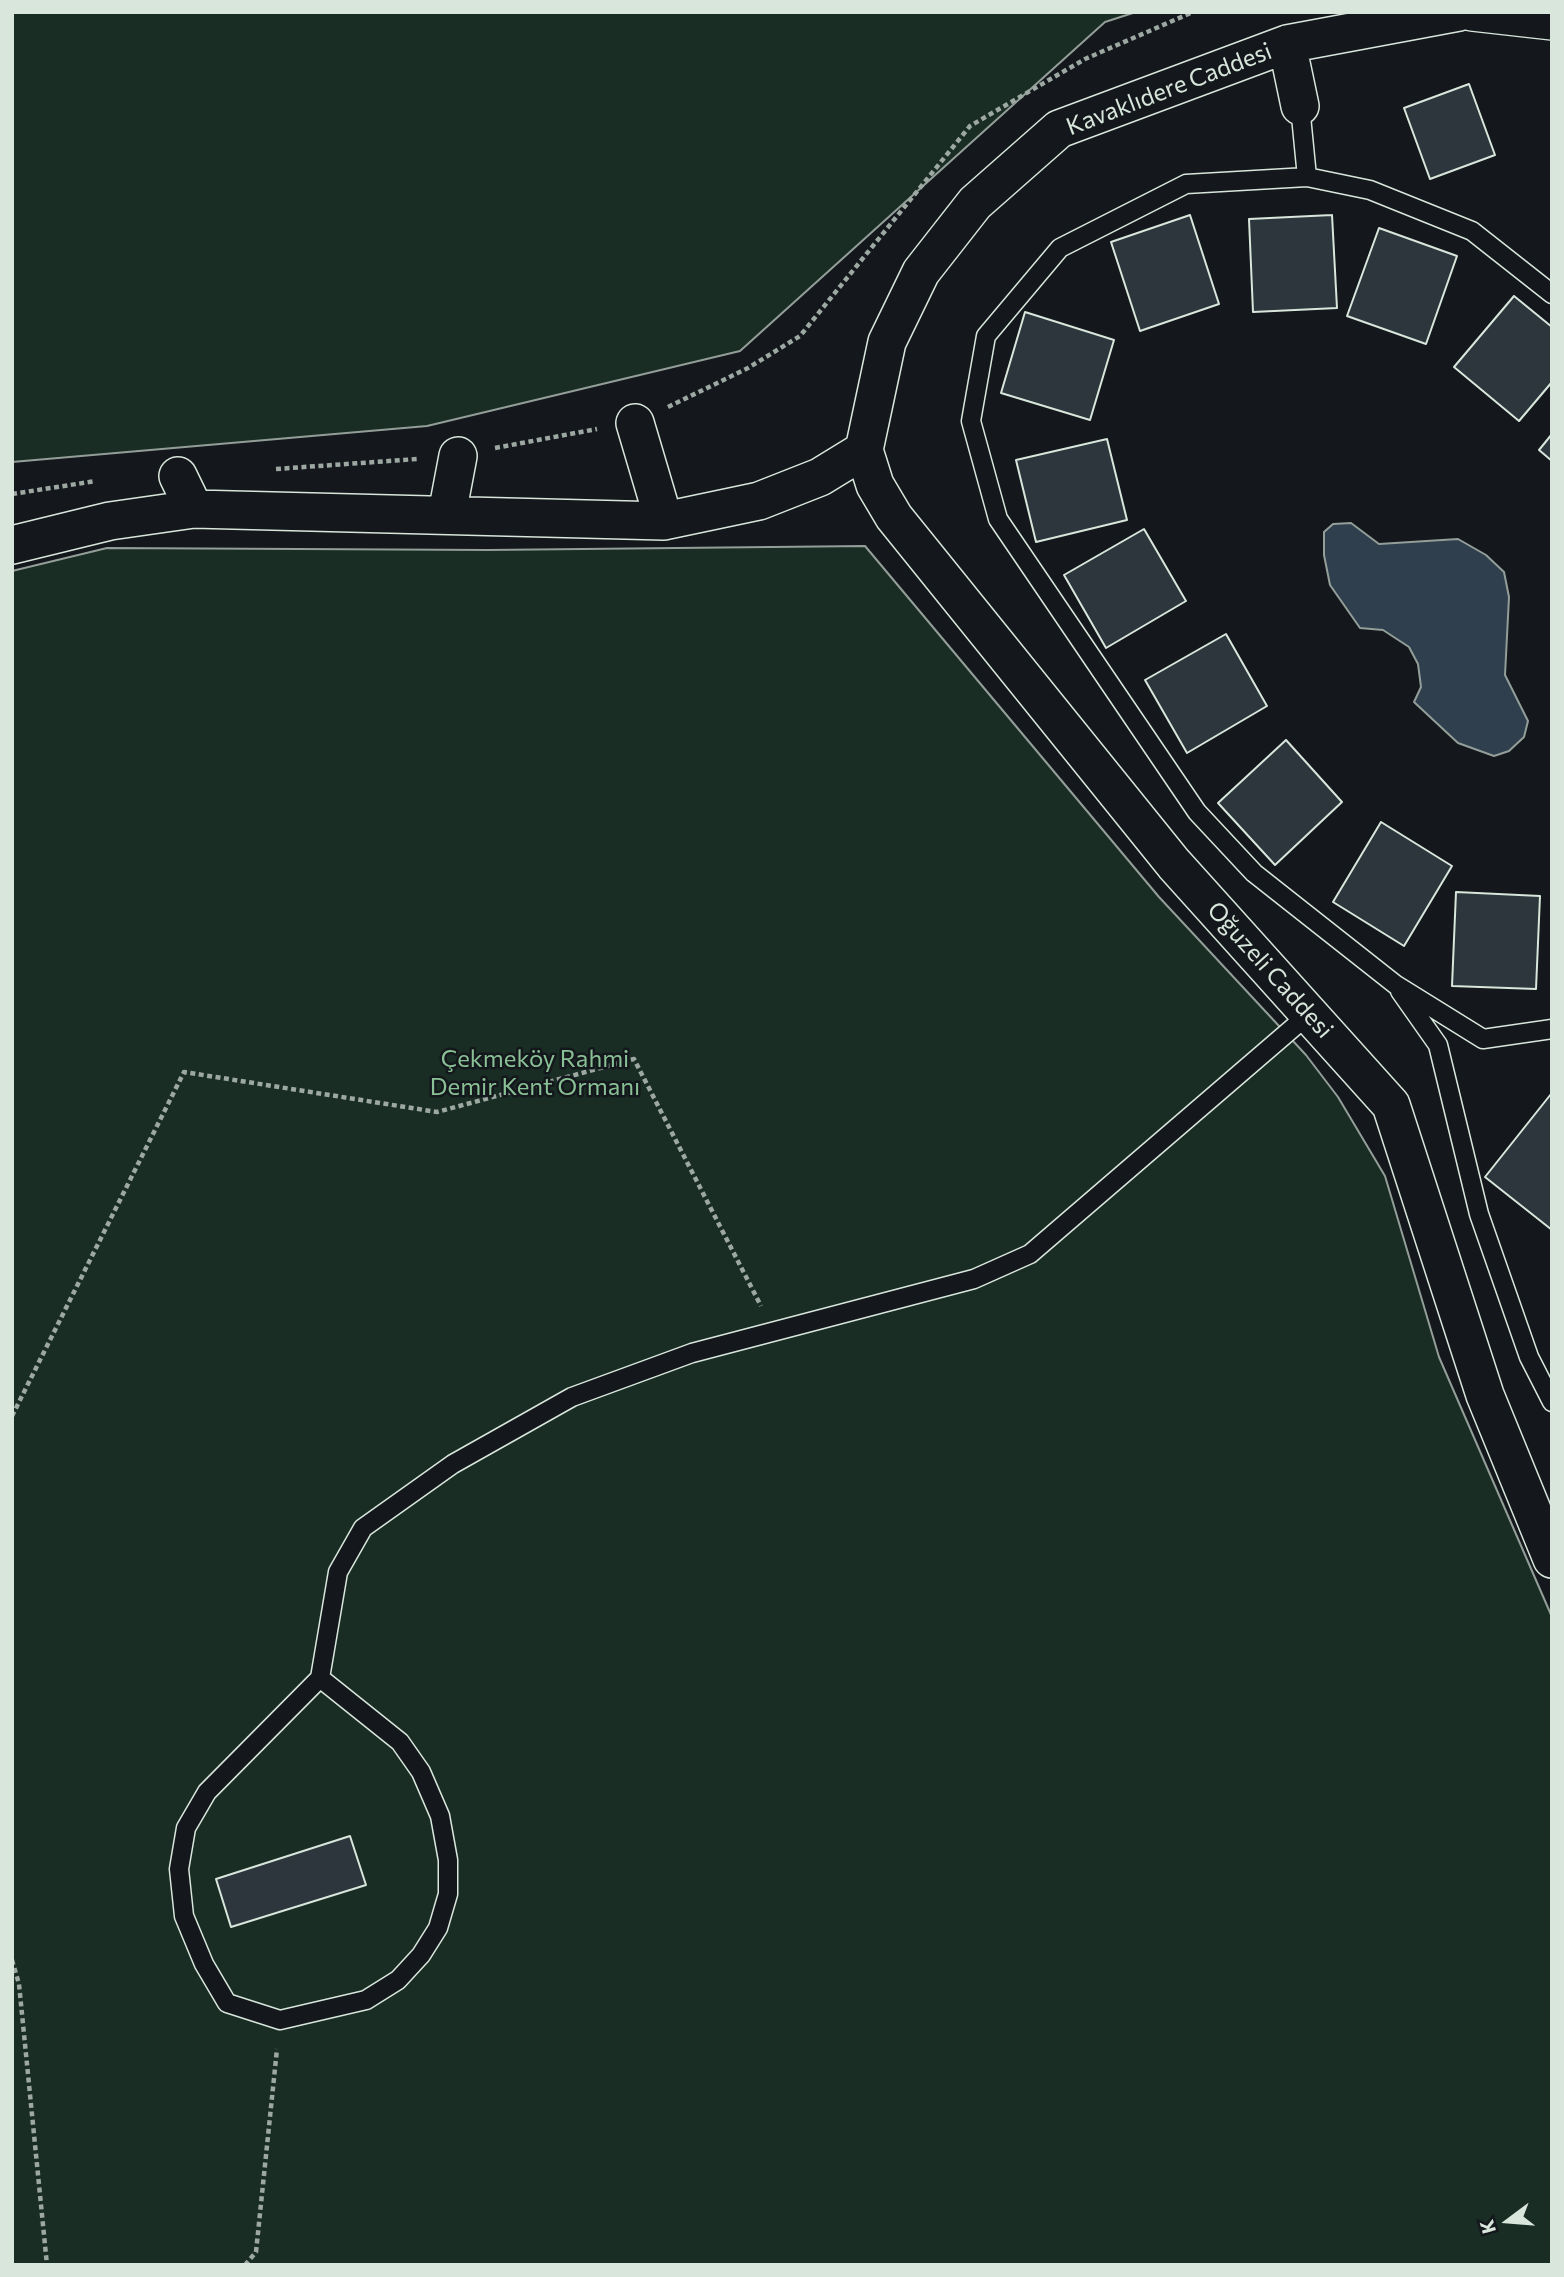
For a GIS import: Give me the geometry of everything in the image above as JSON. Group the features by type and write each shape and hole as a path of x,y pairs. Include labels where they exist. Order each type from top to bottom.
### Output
{"street":[{"name":"Kavaklıdere Caddesi","path":"864,450 887,342 921,272 975,203 1059,130 1287,44 1459,12"},
{"path":"1472,12 1552,21"},
{"name":"Kavaklıdere Caddesi","path":"1287,44 1300,106"},
{"path":"635,423 664,521"},
{"path":"12,545 110,522 194,509 664,521 759,501 820,477 864,450"},
{"name":"Oğuzeli Caddesi","path":"864,450 874,485 894,517 1174,864 1391,1104 1485,1395 1552,1559"},
{"path":"447,514 458,457"},
{"path":"178,475 194,509"}],"lane":[{"path":"1300,106 1307,177"},
{"path":"1552,294 1472,231 1370,190 1307,177 1186,184 1060,248 986,336 971,421 998,519 1197,812 1254,873 1396,985 1483,1039 1552,1029"},
{"path":"1396,985 1438,1045 1479,1214 1529,1357 1552,1402"},
{"path":"320,1678 400,1742 421,1772 440,1816 448,1860 448,1894 438,1928 421,1955 398,1980 366,2000 280,2020 228,2003 204,1964 184,1916 179,1869 186,1828 207,1792 320,1678 338,1572 363,1528 453,1464 572,1397 692,1353 974,1279 1030,1254 1310,1014"}],"path":[{"path":"271,469 458,457 635,423 748,368 800,336 970,126 1085,59 1193,12"},
{"path":"12,494 98,481"},
{"path":"12,1416 184,1072 437,1112 634,1059 774,1332"},
{"path":"12,1960 19,1984 47,2265"},
{"path":"245,2265 256,2252 280,2020"}],"green space":[{"path":"12,12 1136,12 1105,22 740,351 427,426 12,462"},
{"name":"Çekmeköy Rahmi Demir Kent Ormanı","path":"865,546 1159,897 1306,1055 1338,1097 1385,1176 1439,1357 1552,1617 1552,2265 12,2265 12,571 107,548 488,550"}],"water":[{"path":"1351,523 1379,544 1458,539 1486,555 1504,572 1509,597 1505,675 1528,721 1524,737 1509,751 1494,756 1458,743 1414,702 1421,687 1418,664 1409,647 1383,630 1360,628 1330,585 1324,555 1324,532 1333,524"}],"building":[{"path":"1469,84 1495,155 1430,179 1404,108"},
{"path":"1190,215 1219,304 1140,331 1111,242"},
{"path":"1332,215 1337,308 1253,312 1249,219"},
{"path":"1379,228 1457,256 1426,344 1347,316"},
{"path":"1514,296 1552,327 1552,382 1519,421 1454,367"},
{"path":"1025,312 1114,340 1090,420 1001,393"},
{"path":"1552,434 1552,461 1539,450"},
{"path":"1107,439 1127,520 1036,542 1016,460"},
{"path":"1144,529 1186,601 1106,648 1064,575"},
{"path":"1226,634 1267,706 1187,753 1145,680"},
{"path":"1286,740 1342,802 1275,865 1218,803"},
{"path":"1381,822 1452,866 1404,946 1333,902"},
{"path":"1456,892 1540,896 1536,989 1452,986"},
{"path":"1552,1095 1552,1230 1485,1177"},
{"path":"350,1836 366,1885 231,1927 216,1879"}]}
